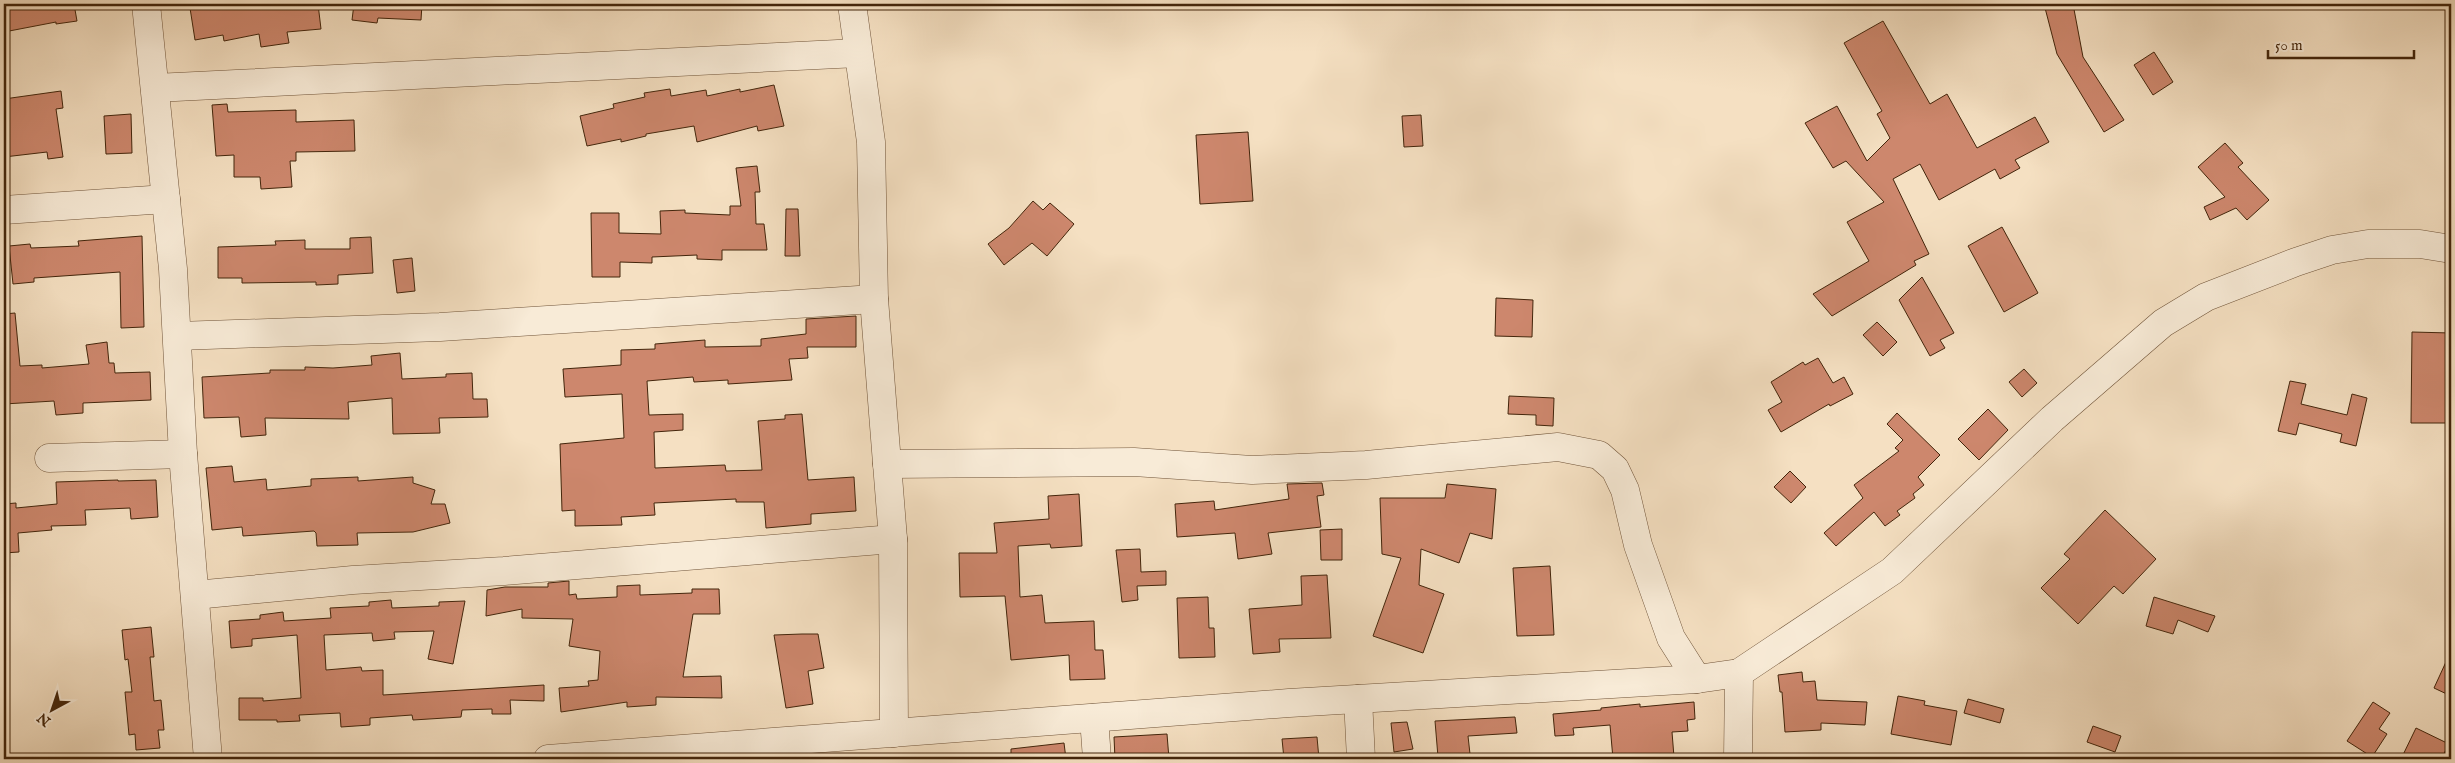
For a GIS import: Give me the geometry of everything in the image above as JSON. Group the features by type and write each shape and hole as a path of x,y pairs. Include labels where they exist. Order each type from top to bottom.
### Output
{"street":[{"path":"146,4 178,336 183,454 208,759"},
{"path":"852,4 871,142 874,299 893,539 894,733"},
{"path":"155,88 858,53"},
{"path":"4,210 166,199"},
{"path":"548,759 647,755 894,733 1358,699 1698,679 1739,673 1892,572 2052,419 2163,323 2180,312 2206,298 2296,262 2332,250 2368,244 2420,244 2451,249"},
{"path":"178,336 440,327 874,299"},
{"path":"887,464 1134,462 1252,470 1366,465 1558,447 1599,456 1615,469 1625,490 1638,544 1671,638 1698,679"},
{"path":"49,458 183,454"},
{"path":"196,595 353,580 504,571 893,539"},
{"path":"1738,759 1739,673"},
{"path":"1358,699 1361,759"},
{"path":"1094,718 1097,759"}],"building":[{"path":"4,4 74,4 77,21 56,24 56,22 4,32"},
{"path":"218,4 318,4 321,29 287,32 289,43 261,47 259,34 224,41 223,35 195,40 190,8"},
{"path":"354,4 422,4 421,20 378,18 377,23 352,20"},
{"path":"2044,4 2073,4 2083,57 2124,120 2104,132 2057,54"},
{"path":"1883,21 1930,104 1947,94 1977,148 2035,117 2049,142 2015,160 2020,168 2000,179 1995,169 1939,200 1920,164 1893,179 1929,254 1914,261 1916,265 1832,316 1813,294 1869,261 1847,222 1884,202 1846,161 1833,168 1805,123 1837,106 1867,161 1890,138 1877,114 1882,111 1844,43"},
{"path":"2154,52 2173,82 2153,95 2134,65"},
{"path":"774,85 784,126 758,131 757,126 697,142 694,126 646,134 646,136 621,142 621,139 587,146 580,116 614,108 613,104 645,97 644,93 670,89 671,96 706,90 707,96 740,89 740,92"},
{"path":"61,91 63,108 56,109 63,157 48,159 47,152 4,157 4,99"},
{"path":"227,104 228,112 296,110 296,122 354,120 355,151 296,152 296,161 290,161 292,187 261,189 260,177 234,177 234,155 216,156 212,105"},
{"path":"131,114 132,153 106,154 104,116"},
{"path":"1421,115 1423,146 1404,147 1402,116"},
{"path":"1248,132 1253,201 1200,204 1196,135"},
{"path":"2225,143 2243,163 2238,167 2269,200 2247,220 2236,208 2210,220 2204,207 2225,197 2198,167"},
{"path":"757,166 760,192 755,192 756,224 764,224 767,250 722,250 722,260 697,259 697,255 652,257 652,263 620,262 620,277 592,277 591,213 619,213 619,233 661,234 660,211 685,210 685,213 730,215 730,206 741,206 736,168"},
{"path":"1033,201 1043,210 1050,203 1074,224 1047,256 1032,243 1004,265 988,244 1009,228"},
{"path":"786,209 798,209 800,256 785,256"},
{"path":"2002,227 2038,293 2004,312 1968,246"},
{"path":"142,236 144,327 121,328 120,272 34,278 34,282 13,284 9,246 30,244 31,248 79,246 78,241"},
{"path":"371,237 373,273 338,275 338,284 316,285 316,282 242,283 242,278 218,278 218,247 276,245 275,241 305,240 305,249 350,249 350,238"},
{"path":"412,258 415,291 397,293 393,260"},
{"path":"1922,277 1954,333 1940,340 1945,348 1930,356 1899,300"},
{"path":"1496,298 1533,300 1532,337 1495,336"},
{"path":"15,313 20,366 42,365 42,368 89,364 86,345 107,342 109,363 114,363 115,373 150,372 151,400 83,403 83,413 56,415 54,401 4,404 4,314"},
{"path":"856,316 856,347 807,347 808,358 789,359 792,380 728,384 728,380 694,382 693,377 647,381 649,415 683,414 683,430 654,432 655,468 725,465 726,471 762,470 758,421 785,419 785,415 802,414 808,480 854,477 856,511 811,514 811,524 766,528 764,502 736,502 736,499 654,503 655,515 621,517 622,525 575,526 575,510 562,511 560,444 624,438 622,394 565,397 563,369 621,365 621,350 655,349 655,344 705,340 705,347 761,346 761,339 806,334 806,319"},
{"path":"1877,322 1897,342 1883,356 1863,335"},
{"path":"2412,332 2451,333 2451,361 2447,361 2447,398 2451,398 2451,423 2411,423"},
{"path":"400,353 402,379 446,377 446,374 472,373 473,399 487,399 488,417 439,418 440,433 393,434 392,398 348,402 349,419 265,418 266,435 241,437 239,417 204,418 202,377 270,373 270,370 305,370 305,367 333,368 372,365 371,356"},
{"path":"1818,358 1833,383 1844,377 1853,394 1830,406 1829,404 1781,432 1768,410 1782,402 1771,382 1803,362 1805,365"},
{"path":"2024,369 2037,383 2022,397 2009,382"},
{"path":"2290,381 2306,384 2301,404 2347,415 2352,394 2367,398 2356,446 2340,442 2342,434 2299,423 2296,435 2278,431"},
{"path":"1509,396 1554,398 1553,426 1536,425 1536,415 1508,414"},
{"path":"1988,409 2008,430 1979,460 1958,439"},
{"path":"1897,413 1940,455 1918,477 1924,485 1913,494 1915,498 1897,511 1900,515 1885,526 1874,512 1836,546 1824,533 1863,498 1854,485 1899,451 1895,448 1903,440 1887,424"},
{"path":"232,466 234,482 266,479 267,490 311,486 311,479 358,477 358,481 413,477 413,483 435,490 431,504 445,504 450,523 413,532 357,533 358,545 317,546 316,533 314,531 243,536 242,527 212,530 206,468"},
{"path":"1790,471 1806,487 1791,503 1774,487"},
{"path":"156,480 158,517 131,519 130,508 85,510 86,525 51,526 52,530 18,533 19,552 4,553 4,504 16,503 16,508 57,504 56,482"},
{"path":"1322,483 1324,495 1317,496 1321,527 1268,533 1272,554 1238,559 1235,533 1177,537 1175,504 1214,501 1215,510 1289,499 1287,484"},
{"path":"1447,484 1496,489 1492,539 1470,533 1459,563 1421,549 1419,585 1444,594 1423,653 1373,636 1401,558 1382,554 1380,498 1445,498"},
{"path":"1079,494 1082,546 1051,548 1050,544 1018,546 1020,597 1042,595 1045,623 1094,621 1095,650 1103,650 1105,679 1070,680 1069,655 1011,660 1005,596 960,597 959,553 997,553 994,523 1049,519 1048,496"},
{"path":"2105,510 2156,559 2123,594 2114,586 2078,624 2041,588 2070,559 2064,554"},
{"path":"1342,529 1342,560 1321,560 1320,530"},
{"path":"1140,549 1141,572 1166,571 1166,585 1137,586 1138,600 1122,602 1116,550"},
{"path":"1550,566 1554,635 1517,636 1513,568"},
{"path":"1327,575 1331,638 1279,639 1280,652 1253,654 1249,609 1302,605 1301,576"},
{"path":"569,581 569,595 576,594 577,599 617,597 617,586 640,585 640,595 692,593 692,589 719,589 720,614 693,614 683,677 721,676 722,698 656,697 656,705 627,707 627,702 561,712 559,688 589,686 588,681 598,680 600,651 569,646 573,619 522,618 522,609 486,616 487,590 505,587 548,587 548,583"},
{"path":"1208,597 1209,628 1214,628 1215,657 1179,658 1177,598"},
{"path":"2154,597 2215,616 2208,632 2178,620 2173,634 2146,626"},
{"path":"391,600 392,608 439,606 439,602 465,601 453,664 428,659 434,631 394,632 395,639 373,641 372,633 324,635 326,670 361,667 362,671 383,670 383,695 544,685 544,701 510,700 511,714 492,714 492,709 462,710 461,717 413,720 412,715 370,718 370,725 341,727 340,713 299,715 300,721 239,720 239,698 263,698 263,701 301,698 297,635 252,639 252,646 231,648 229,621 260,619 260,615 283,612 284,621 331,618 330,608 369,606 369,602"},
{"path":"151,627 154,657 150,657 154,701 161,700 164,730 158,730 160,748 136,750 135,734 129,735 125,692 132,692 128,659 125,660 122,630"},
{"path":"818,634 824,668 808,671 813,704 786,708 774,635"},
{"path":"2451,651 2451,696 2434,688"},
{"path":"1802,672 1803,682 1815,681 1817,700 1867,702 1865,725 1821,723 1821,730 1785,732 1782,692 1780,692 1778,675"},
{"path":"1898,696 1925,701 1924,705 1957,711 1951,745 1891,734"},
{"path":"1968,699 2004,709 2000,723 1964,713"},
{"path":"1694,702 1695,719 1687,720 1688,731 1672,732 1674,757 1664,759 1613,759 1610,725 1573,728 1574,735 1555,736 1553,714 1601,710 1601,708 1640,704 1640,707"},
{"path":"2373,702 2390,713 2379,729 2387,734 2372,757 2347,741"},
{"path":"1515,717 1517,733 1468,736 1470,754 1438,757 1435,721"},
{"path":"1407,722 1413,749 1394,752 1391,723"},
{"path":"2093,726 2121,736 2115,752 2087,742"},
{"path":"2416,728 2449,744 2441,759 2401,759"},
{"path":"1167,734 1169,759 1115,759 1114,737"},
{"path":"1317,737 1319,759 1284,759 1282,739"},
{"path":"1064,743 1066,759 1011,759 1011,749"}]}
